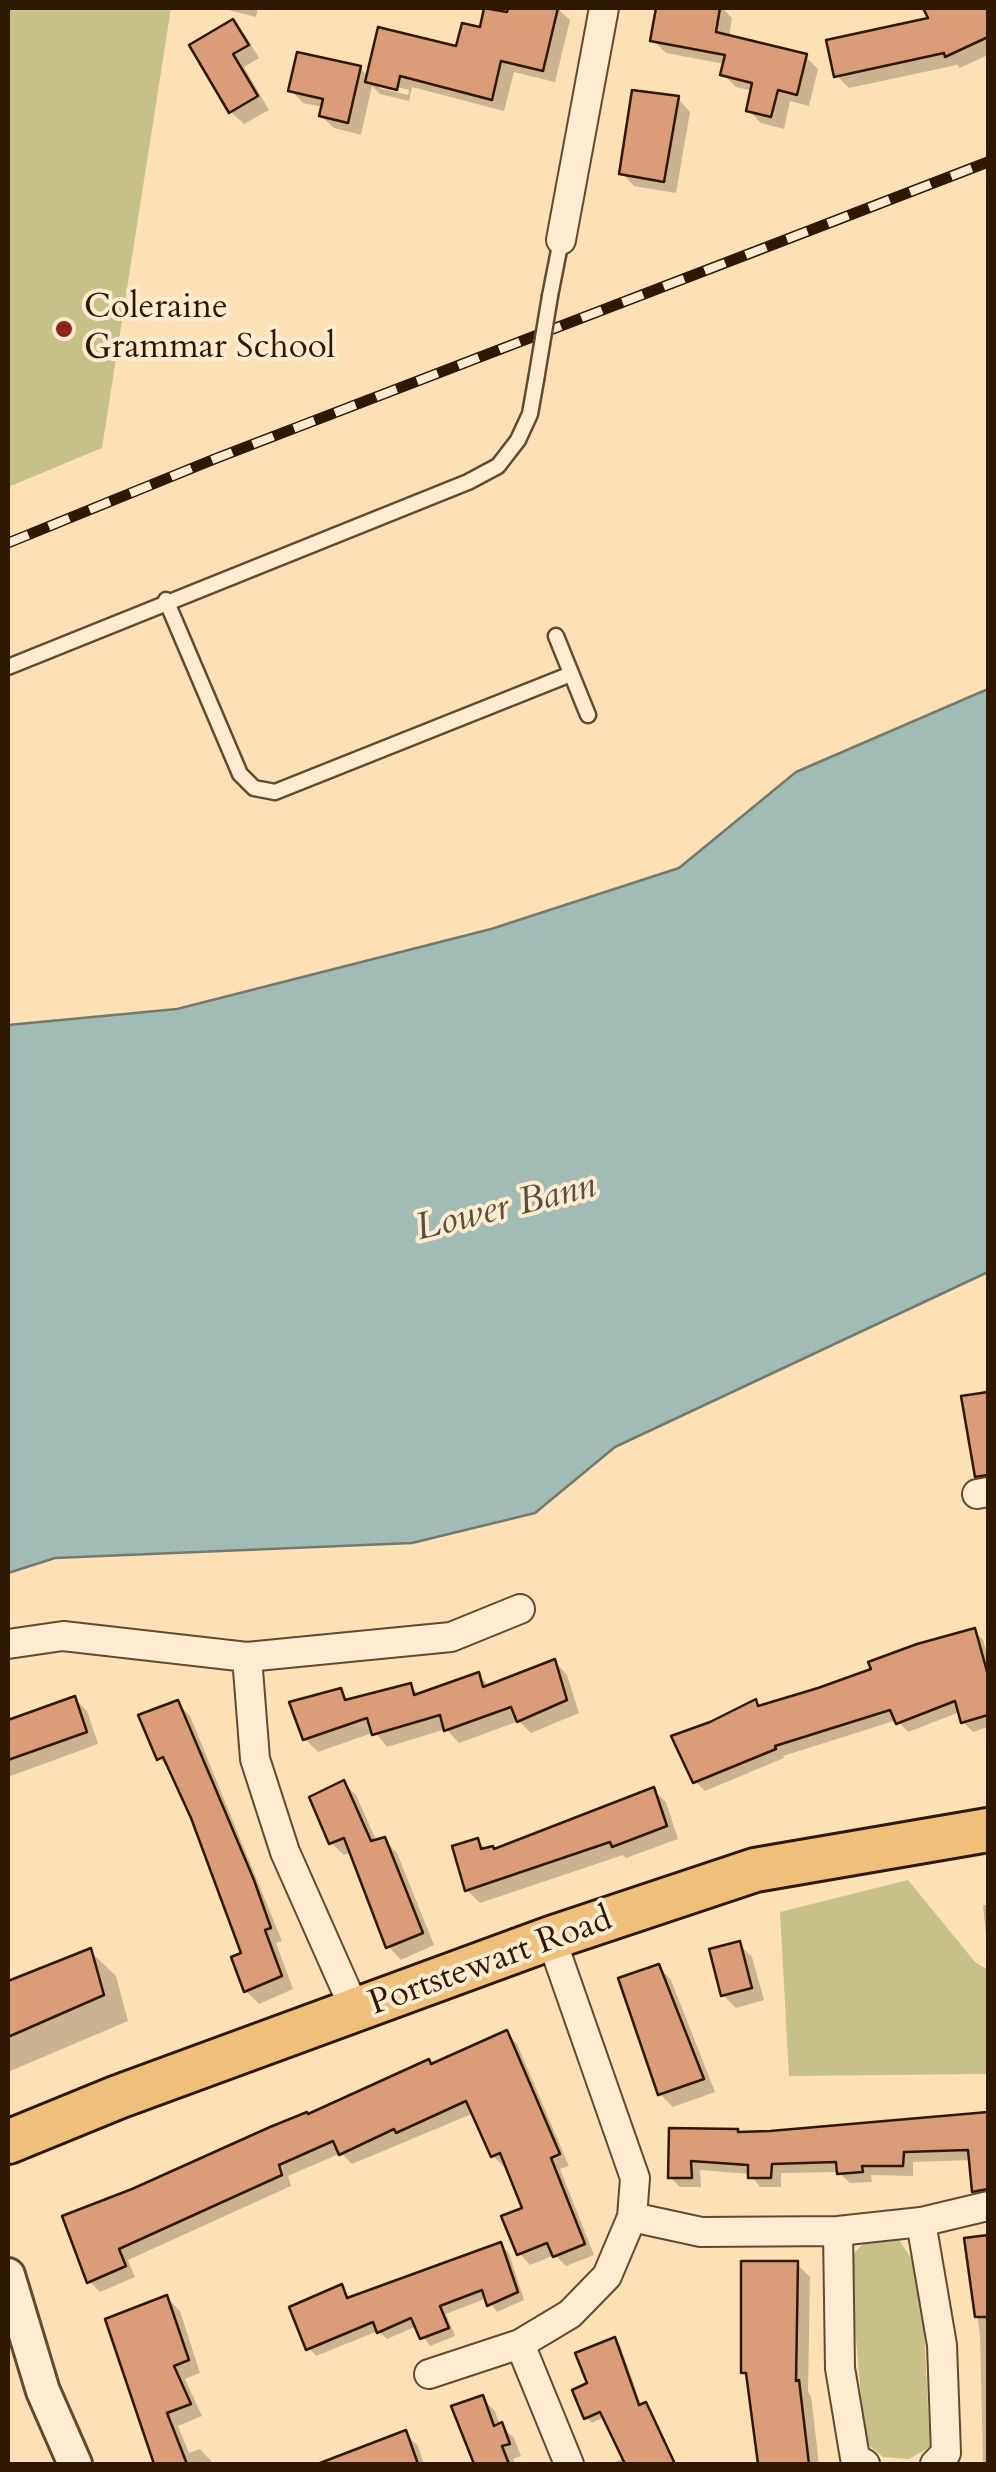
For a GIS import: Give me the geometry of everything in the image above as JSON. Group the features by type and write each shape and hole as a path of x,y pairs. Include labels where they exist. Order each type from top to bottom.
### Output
{"main road":[{"name":"Portstewart Road","path":"8,2142 118,2097 552,1938 755,1870 988,1830"}],"street":[{"path":"561,240 604,8"},
{"path":"8,1644 63,1636 247,1658 451,1637 520,1610"},
{"path":"247,1658 255,1758 284,1852 356,2012"},
{"path":"429,2374 520,2344 570,2314 608,2276 632,2218 635,2178 552,1938"},
{"path":"632,2218 702,2232 838,2231 920,2222 988,2206"},
{"path":"920,2222 942,2345 946,2453 935,2464"},
{"path":"838,2231 840,2368 856,2458 865,2464"},
{"path":"8,2274 43,2391 75,2464"},
{"path":"520,2344 569,2464"}],"lane":[{"path":"8,666 468,482 498,466 518,440 530,414 561,240"},
{"path":"166,600 240,774 254,788 274,792 571,674"},
{"path":"556,636 588,716"}],"shaded area":[{"name":"Coleraine Grammar School","path":"8,8 171,8 102,448 8,487"},
{"path":"908,1880 975,1962 988,1970 988,2074 789,2076 780,1912"},
{"path":"872,2235 897,2237 921,2273 930,2447 909,2459 883,2457 865,2442 849,2258"}],"water":[{"name":"Lower Bann","path":"988,689 988,1272 615,1447 535,1513 412,1543 55,1558 8,1573 8,1025 177,1009 491,929 679,868 796,772"}],"building":[{"path":"484,8 507,12 508,8 558,8 543,71 501,61 492,100 400,76 397,90 365,82 378,27 456,46 462,23 480,27"},
{"path":"656,8 720,8 716,32 807,54 797,95 778,90 771,117 746,111 752,83 720,75 725,55 650,41"},
{"path":"923,8 988,8 988,37 945,57 944,53 834,77 826,40 928,18"},
{"path":"233,19 249,45 233,54 258,96 229,113 189,45"},
{"path":"297,52 361,66 348,123 319,116 323,99 288,91"},
{"path":"632,90 679,96 664,182 619,174"},
{"path":"988,1392 988,1475 975,1477 961,1396"},
{"path":"975,1628 988,1675 988,1715 961,1723 955,1701 896,1724 890,1710 775,1746 776,1749 693,1783 671,1736 756,1699 758,1706 818,1688 871,1669 868,1662"},
{"path":"555,1659 567,1700 517,1722 511,1707 444,1731 440,1715 372,1735 367,1718 303,1740 289,1702 341,1688 345,1700 411,1683 414,1695 479,1672 483,1687"},
{"path":"75,1696 87,1732 8,1760 8,1720"},
{"path":"178,1700 254,1880 271,1928 265,1930 282,1976 244,1992 231,1957 241,1953 191,1818 163,1757 157,1760 138,1715"},
{"path":"344,1780 371,1841 385,1837 423,1933 386,1948 344,1838 329,1844 309,1797"},
{"path":"654,1787 667,1826 612,1847 610,1842 465,1891 452,1846 478,1838 481,1849 494,1849"},
{"path":"740,1941 752,1988 721,1996 709,1949"},
{"path":"91,1948 104,1995 8,2037 8,1981"},
{"path":"659,1964 704,2079 658,2095 618,1978"},
{"path":"507,2030 560,2154 551,2158 585,2244 553,2257 547,2243 517,2255 501,2216 522,2208 500,2153 491,2157 466,2101 339,2155 333,2141 279,2165 282,2175 119,2249 126,2266 87,2283 62,2216 429,2059 431,2064"},
{"path":"988,2112 988,2189 972,2192 968,2150 904,2152 903,2166 862,2166 863,2172 837,2174 836,2162 772,2164 771,2178 748,2178 748,2165 691,2161 692,2178 668,2178 669,2128 770,2131"},
{"path":"988,2235 988,2317 975,2317 964,2238"},
{"path":"501,2242 518,2292 487,2306 482,2290 440,2306 449,2328 420,2339 411,2318 377,2333 373,2322 306,2350 289,2307 342,2284 347,2298"},
{"path":"741,2261 798,2261 796,2381 799,2380 809,2464 758,2464 746,2373 741,2373"},
{"path":"167,2295 189,2360 174,2366 191,2404 167,2413 187,2464 154,2464 105,2319"},
{"path":"615,2337 639,2405 646,2402 675,2464 625,2464 600,2412 584,2419 572,2390 587,2383 575,2353"},
{"path":"483,2395 494,2426 502,2422 510,2444 502,2446 509,2464 474,2464 451,2406"},
{"path":"406,2430 418,2464 320,2463"}],"railway":[{"path":"8,543 217,458 988,162"}],"place":[{"name":"Coleraine Grammar School","path":"64,329"}]}
